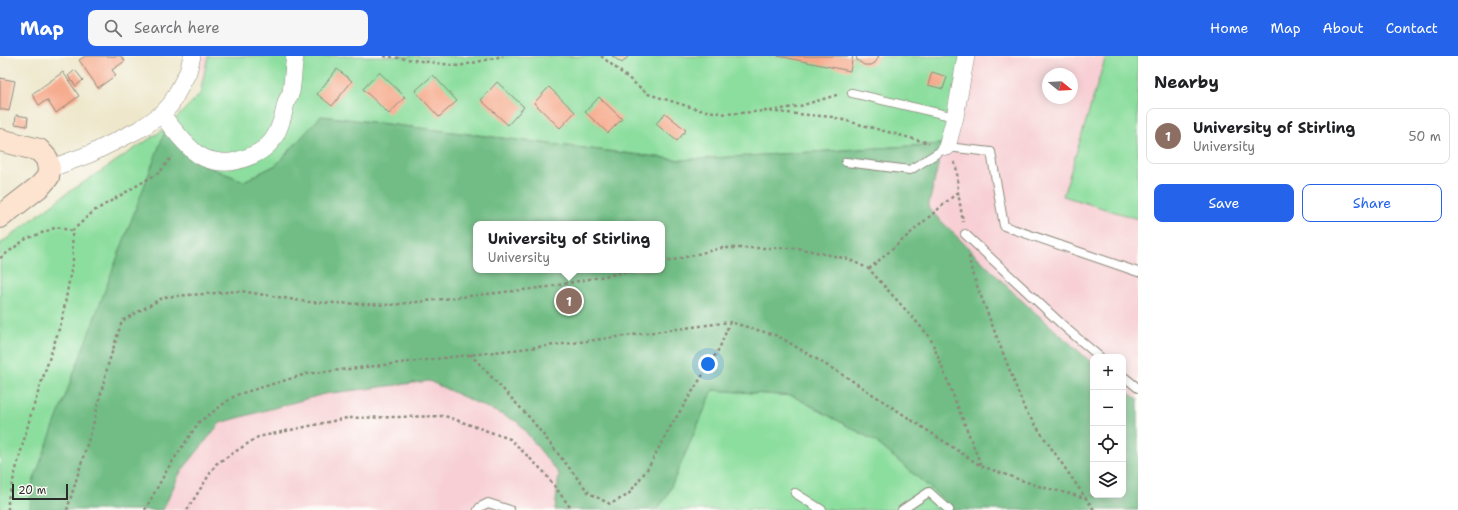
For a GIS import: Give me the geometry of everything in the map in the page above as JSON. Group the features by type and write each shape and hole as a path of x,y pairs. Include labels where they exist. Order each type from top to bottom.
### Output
{"main road":[{"path":"0,140 39,150 47,159 49,169 48,177 40,186 0,217"}],"street":[{"path":"49,169 90,154 142,128 161,114 175,98 188,72 192,56"},
{"path":"161,114 196,154 211,160 231,163 249,158 268,147 276,135 283,118 286,101 290,94 294,56"},
{"path":"947,147 955,117 966,56"}],"lane":[{"path":"852,93 955,117"},
{"path":"846,162 910,170 947,147 991,152 1004,226 1138,272"},
{"path":"966,234 1068,330 1096,354"},
{"path":"1126,378 1138,388"},
{"path":"902,510 929,492 949,510"},
{"path":"795,493 822,510"},
{"path":"478,510 480,507 488,503 510,510"}],"path":[{"path":"384,56 459,66 503,56"},
{"path":"602,56 648,94 700,110 720,113 727,114 764,111 800,106 849,92 852,93"},
{"path":"764,111 832,118 947,147 958,171 958,192 966,234"},
{"path":"8,510 8,499 30,414 62,320 73,260 72,231 94,211 160,172 173,155 187,144"},
{"path":"868,269 958,192"},
{"path":"0,258 26,239 57,226 72,231"},
{"path":"665,262 721,248 797,248 848,259 868,269 930,337 981,466"},
{"path":"67,510 93,425 108,365 122,321 164,297 241,291 308,302 391,305 548,287 620,273"},
{"path":"972,273 1025,410 1094,510"},
{"path":"470,354 530,418 589,493 610,504 628,495 648,468 669,429 719,349 730,322"},
{"path":"145,510 168,468 199,422 236,395 306,374 572,343 730,322 778,336 848,378 981,466 1038,486 1086,498"},
{"path":"187,510 216,464 258,437 347,418 445,416 510,439 544,472 570,507 569,510"}],"shaded area":[{"path":"202,56 1138,56 1138,510 0,510 0,244 63,196 166,128 200,94"}],"green space":[{"path":"208,56 962,56 943,144 681,160 322,116 276,165 244,181 202,165 31,510 0,510 0,244 63,196 166,128 200,94"},
{"path":"1106,56 1138,56 1138,219 1063,196"},
{"path":"321,116 681,160 943,144 928,208 1019,298 1090,361 1090,498 1126,498 1126,392 1138,399 1138,510 956,510 875,441 793,396 713,390 666,498 656,510 555,510 559,474 518,422 429,381 324,394 220,423 180,473 163,510 30,510 31,487 166,128 203,165 244,181 276,165"},
{"path":"713,390 793,396 875,441 956,510 656,510 666,498"}],"building":[{"path":"85,56 121,56 125,61 112,70 116,75 98,88 79,60"},
{"path":"612,56 629,56 622,63"},
{"path":"778,56 853,56 850,71"},
{"path":"856,56 879,56 875,63 871,65 864,65 857,60"},
{"path":"337,69 352,81 332,106 317,94"},
{"path":"75,70 83,80 76,86 68,76"},
{"path":"63,72 79,96 56,113 47,100 39,105 32,94"},
{"path":"379,72 405,97 389,114 363,89"},
{"path":"932,72 947,77 943,89 928,85"},
{"path":"433,75 457,101 439,117 415,91"},
{"path":"0,78 15,81 9,111 0,109"},
{"path":"497,82 524,107 508,125 481,100"},
{"path":"549,87 575,112 560,128 534,103"},
{"path":"599,97 622,119 608,133 585,112"},
{"path":"665,113 686,130 677,141 656,124"},
{"path":"16,115 28,117 27,126 15,124"}],"place":[{"name":"University of Stirling","path":"569,301"}]}
